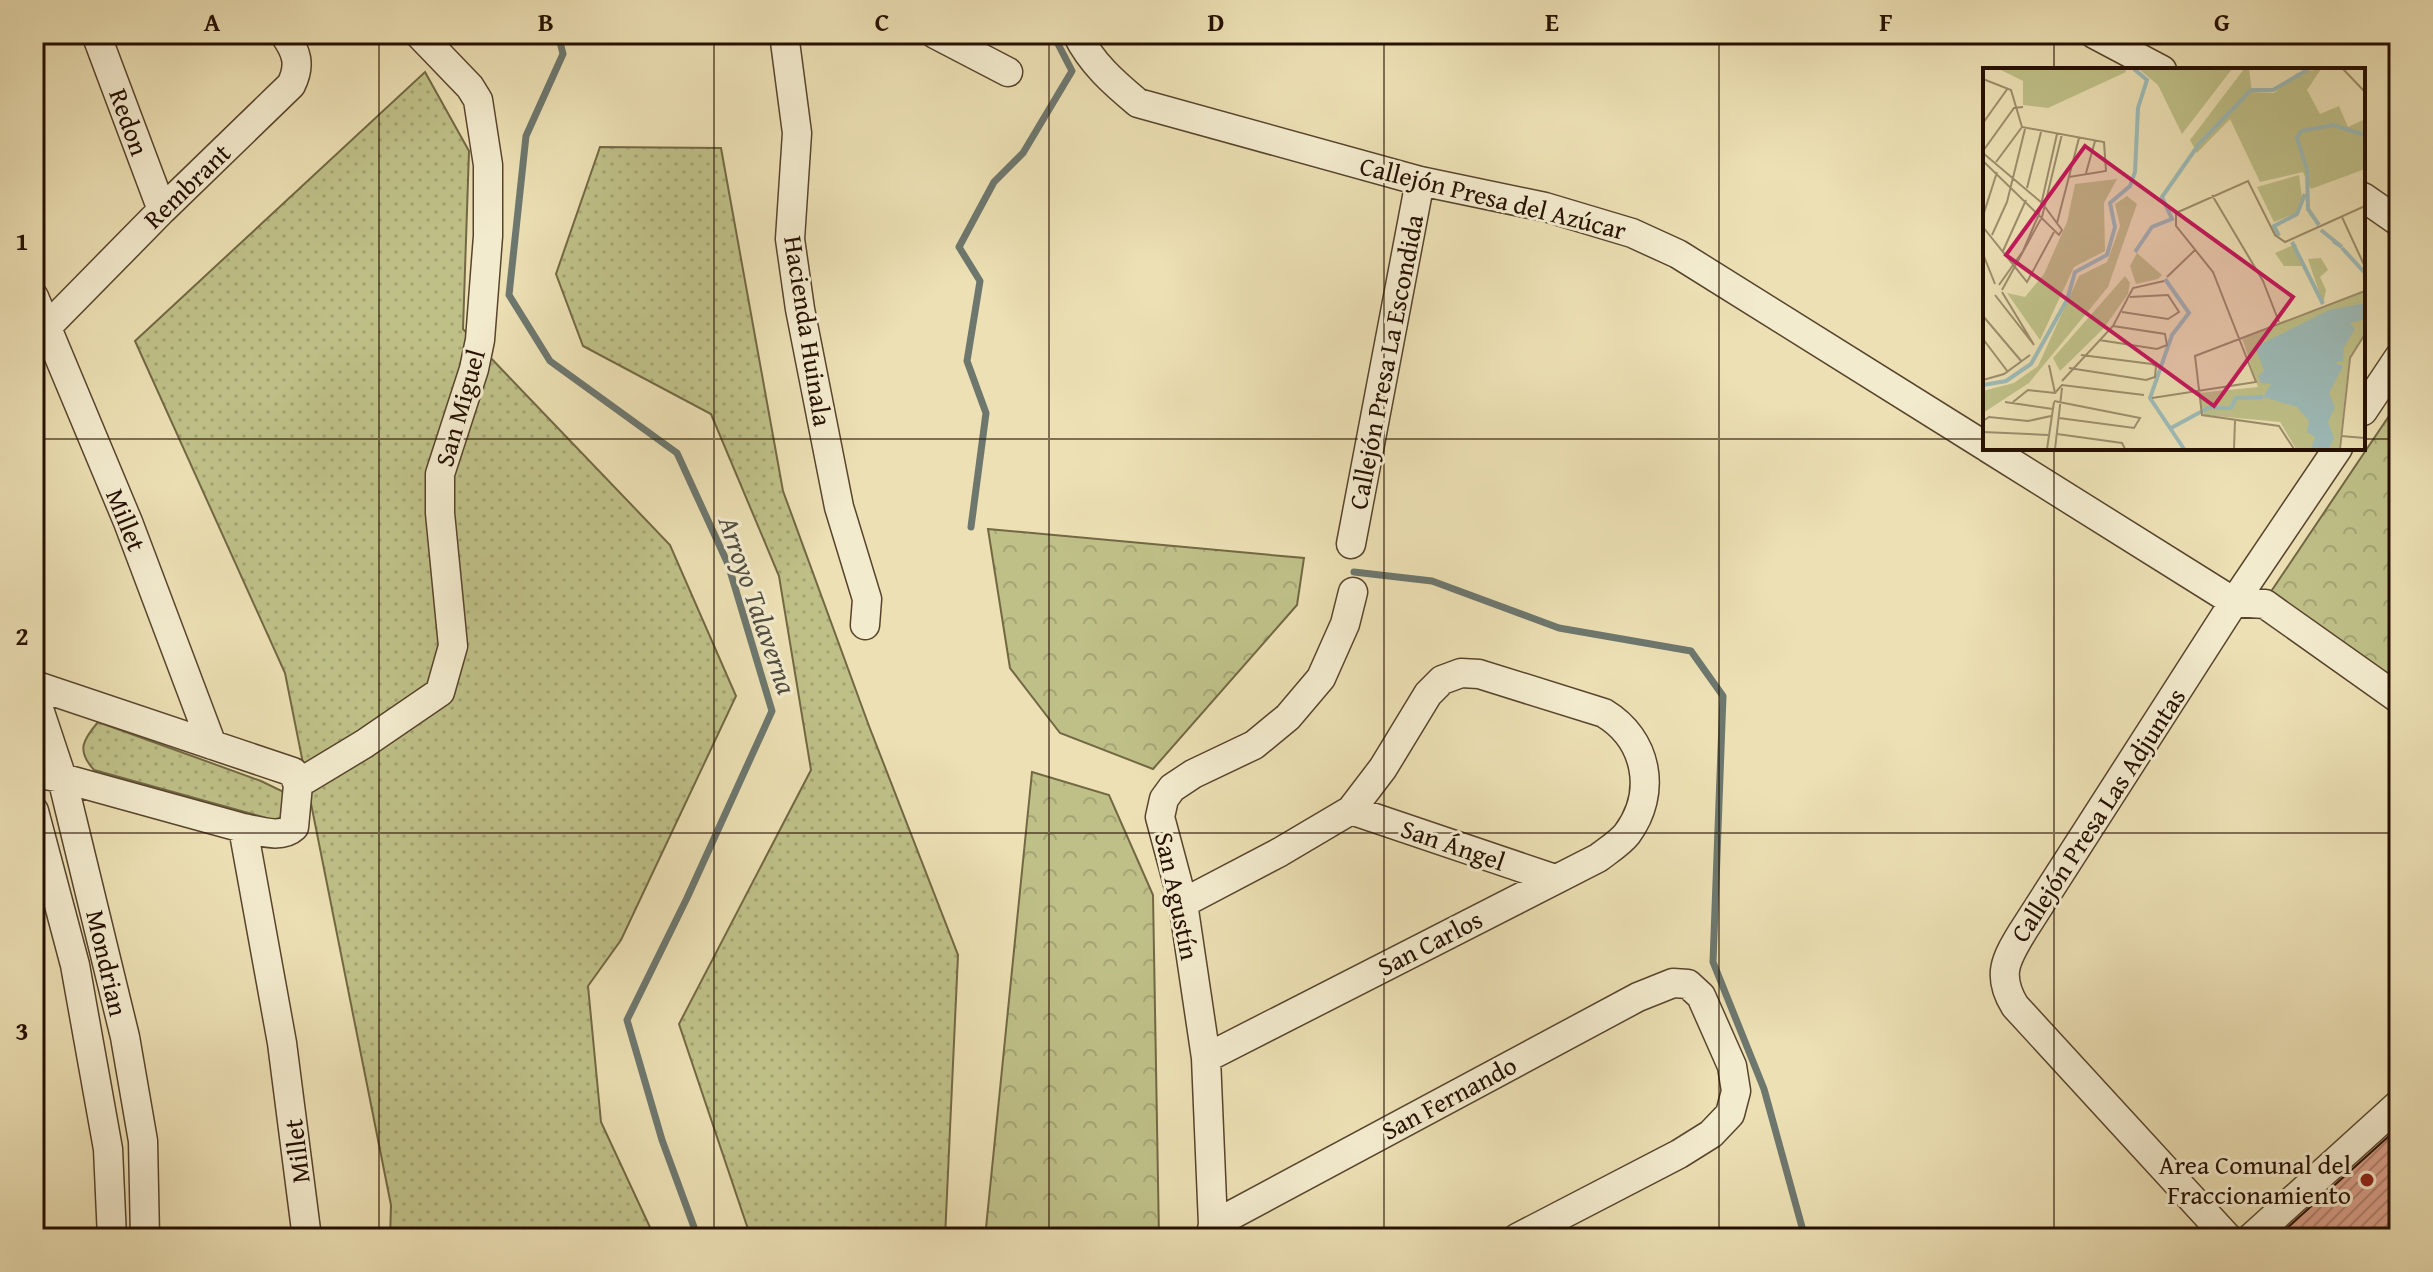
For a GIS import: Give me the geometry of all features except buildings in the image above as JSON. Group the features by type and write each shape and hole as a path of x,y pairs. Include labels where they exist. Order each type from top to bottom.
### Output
{"street":[{"name":"Redon","path":"96,34 162,210"},
{"name":"Rembrant","path":"46,328 291,85 298,61 284,34"},
{"name":"San Miguel","path":"294,774 364,744 440,692 453,646 440,513 440,474 474,369 480,340 488,236 488,165 478,100 470,87 419,34"},
{"name":"Hacienda Huinala","path":"784,34 797,133 790,239 800,309 839,507 867,599 865,625"},
{"path":"935,34 1008,72"},
{"name":"Callejón Presa del Azúcar","path":"1077,34 1104,73 1138,103 1420,181 1545,207 1632,233 1678,254 1983,445"},
{"path":"2094,34 2158,68"},
{"name":"Callejón Presa La Escondida","path":"1351,544 1420,181"},
{"path":"2365,198 2399,222"},
{"name":"Millet","path":"34,297 128,522 212,745"},
{"path":"2365,408 2399,357"},
{"name":"Callejón Presa del Azúcar","path":"1992,450 2234,602"},
{"name":"Callejón Presa Las Adjuntas","path":"2228,1238 2015,1006 2007,992 2004,973 2009,955 2023,931 2234,602 2337,450"},
{"name":"San Agustín","path":"1212,1232 1206,1058 1183,903 1160,817 1164,799 1172,788 1193,774 1254,745 1288,717 1321,678 1345,624 1353,592"},
{"path":"2234,602 2265,604 2399,699"},
{"name":"San Carlos","path":"1206,1058 1598,858 1626,836 1640,812 1646,785 1637,746 1622,723 1604,713 1479,674 1461,673 1442,680 1428,694 1383,768 1351,810"},
{"path":"34,685 293,772 298,780 294,827 288,832 273,834 243,828 34,773"},
{"name":"Mondrian","path":"34,694 62,778 125,1037 143,1141 145,1238"},
{"path":"1183,903 1351,810"},
{"name":"San Ángel","path":"1351,810 1555,879"},
{"name":"Mondrian","path":"34,811 75,965 108,1149 112,1238"},
{"name":"Millet","path":"243,828 282,1043 307,1238"},
{"name":"San Fernando","path":"1212,1232 1638,997 1673,983 1688,984 1701,996 1732,1066 1736,1091 1730,1114 1711,1134 1679,1154 1517,1238"},
{"path":"2251,1238 2399,1104"}],"green space":[{"path":"425,72 469,151 463,329 670,545 736,696 621,940 588,986 601,1122 655,1238 390,1238 391,1205 285,673 135,341"},
{"path":"600,147 721,148 783,491 869,726 958,955 945,1238 751,1238 679,1024 811,770 779,576 711,414 583,346 556,274"},
{"path":"2399,401 2399,688 2270,593"},
{"path":"988,529 1304,558 1297,605 1153,769 1060,733 1010,668"},
{"path":"98,722 286,793 285,816 274,820 94,770 83,751 89,734"},
{"path":"1032,772 1109,795 1153,895 1159,1238 985,1238"}],"waterway":[{"name":"Arroyo Talaverna","path":"558,34 563,54 526,136 509,295 550,361 677,453 728,564 772,711 687,898 627,1020 662,1140 698,1238"},
{"path":"971,527 986,413 967,361 980,281 959,247 994,182 1023,153 1072,71 1057,42 1047,34"},
{"path":"1354,572 1432,581 1559,628 1691,651 1723,696 1713,962 1764,1089 1805,1238"}],"place":[{"name":"Area Comunal del Fraccionamiento","path":"2367,1180"}]}
